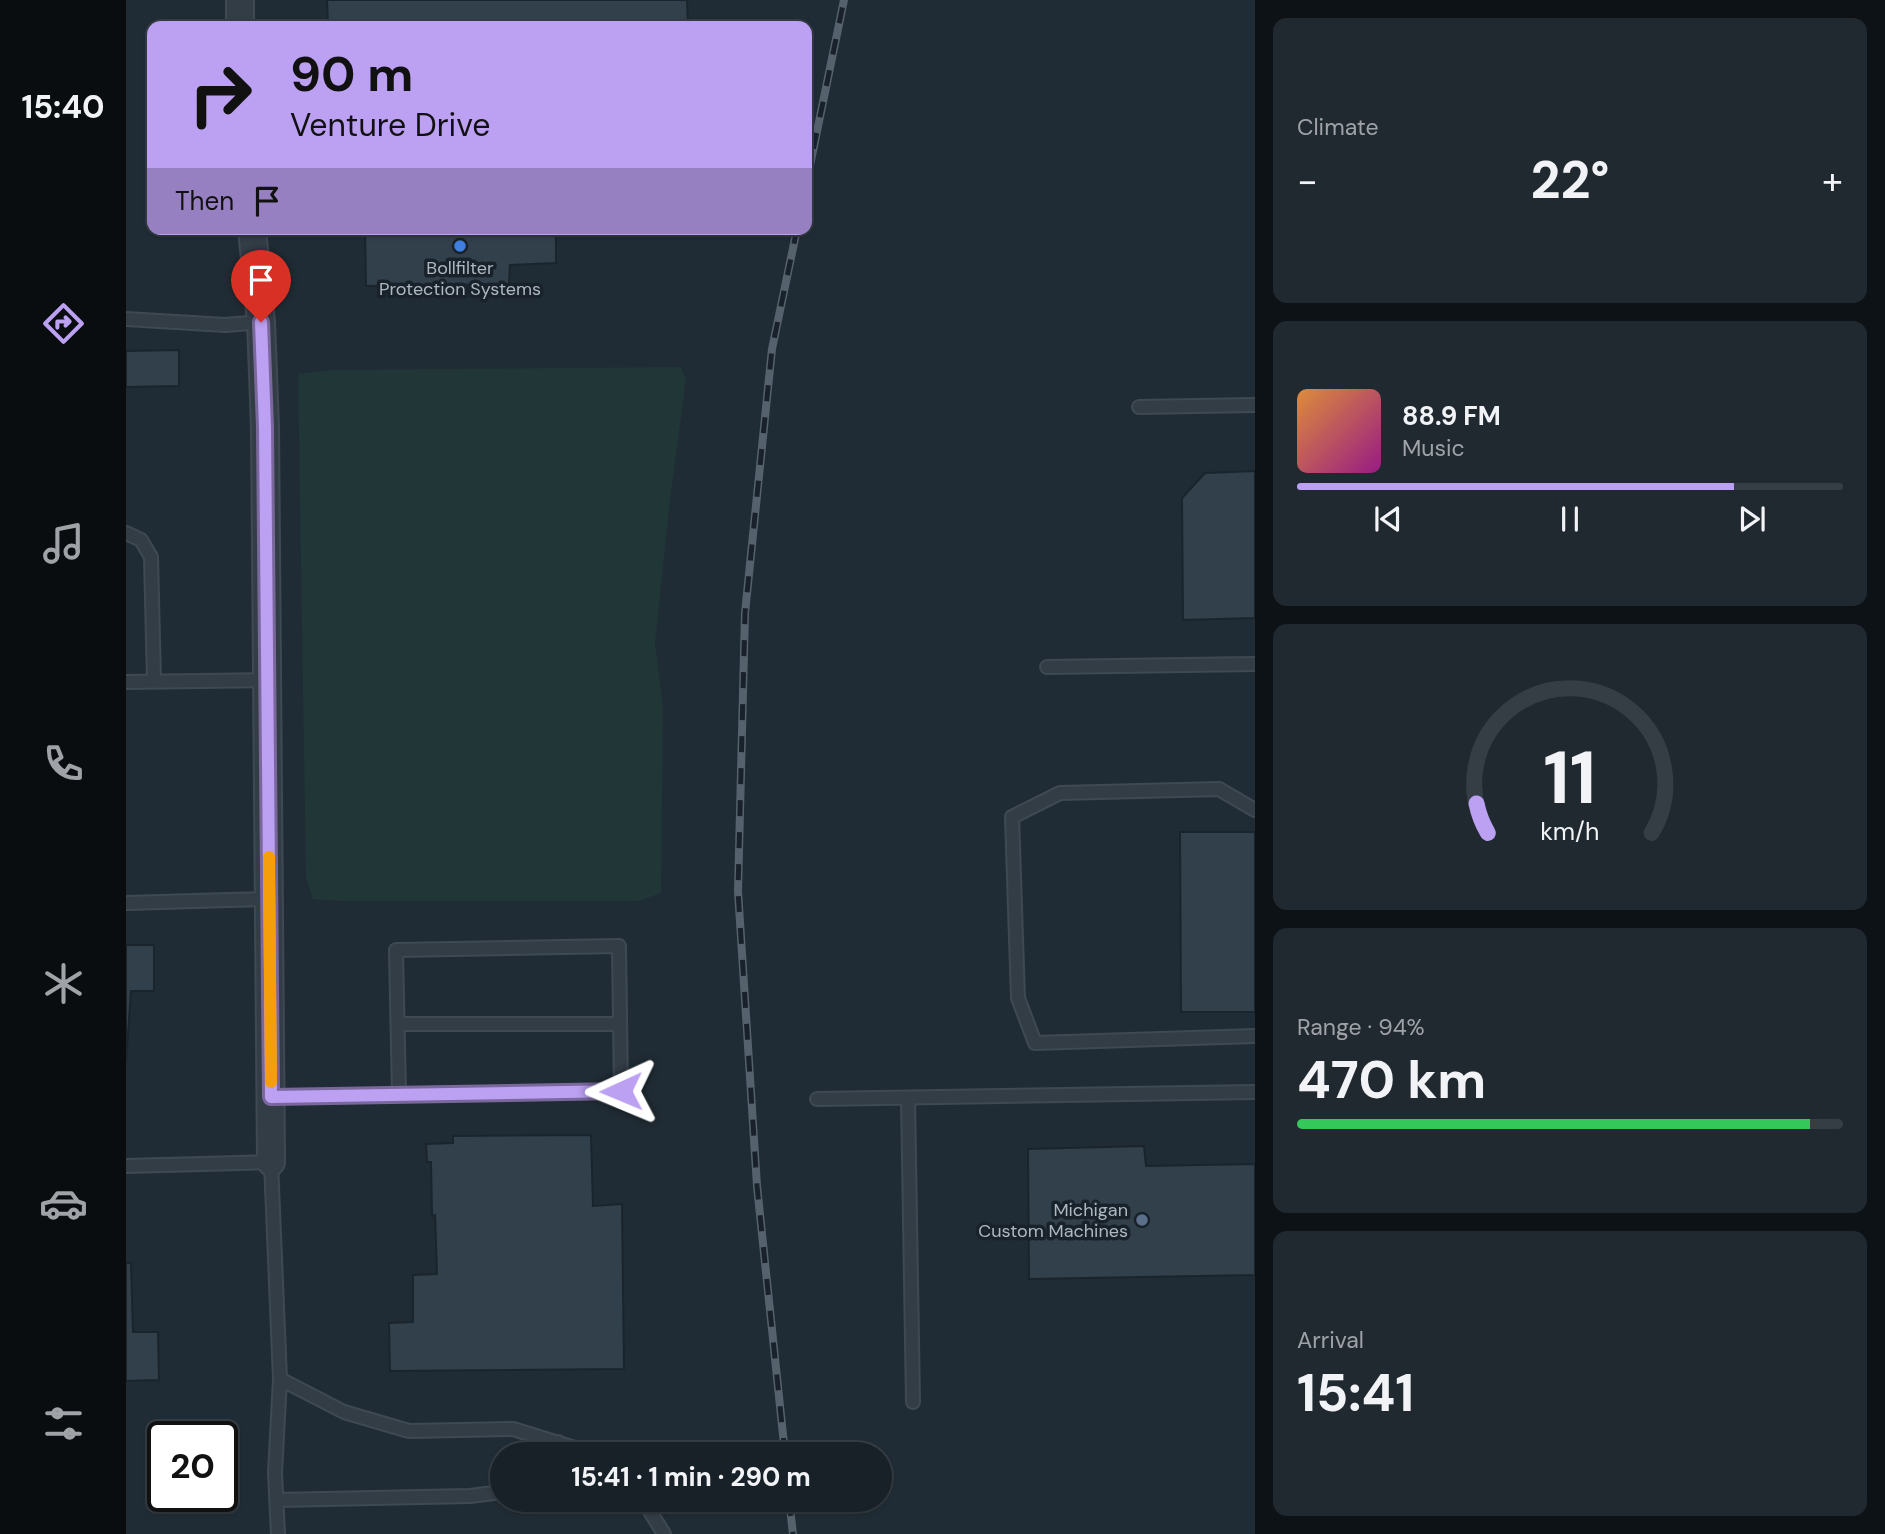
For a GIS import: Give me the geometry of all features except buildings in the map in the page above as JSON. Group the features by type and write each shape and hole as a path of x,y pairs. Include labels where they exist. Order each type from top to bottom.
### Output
{"street":[{"path":"240,0 240,21"},
{"path":"253,235 261,322 265,427 271,1162"}],"lane":[{"path":"126,319 225,325 261,322"},
{"path":"1139,407 1255,405"},
{"path":"126,533 141,540 151,556 154,681"},
{"path":"1047,667 1255,664"},
{"path":"126,682 267,680"},
{"path":"1255,810 1219,789 1060,793 1012,817 1018,998 1034,1043 1255,1036"},
{"path":"126,903 269,899"},
{"path":"271,1097 399,1095 621,1091 619,946 396,950 399,1095"},
{"path":"398,1024 620,1024"},
{"path":"817,1099 1255,1092"},
{"path":"908,1098 913,1402"},
{"path":"126,1166 271,1162 280,1379 275,1473 278,1534"},
{"path":"280,1379 344,1412 409,1432 513,1429 558,1442"},
{"path":"276,1500 490,1494"},
{"path":"650,1512 664,1534"}],"green space":[{"path":"681,367 686,380 655,644 663,708 661,893 639,901 313,899 306,878 298,374 330,370"}],"railway":[{"path":"812,156 844,0"},
{"path":"784,1442 757,1186 738,891 745,613 772,349 796,235"},
{"path":"790,1512 793,1534"}],"slow traffic":[{"path":"269,857 271,1082"}],"place":[{"name":"Bollfilter Protection Systems","path":"460,246"},
{"name":"Michigan Custom Machines","path":"1142,1220"}],"route":[{"path":"261,322 265,427 271,1097 621,1091"}]}
